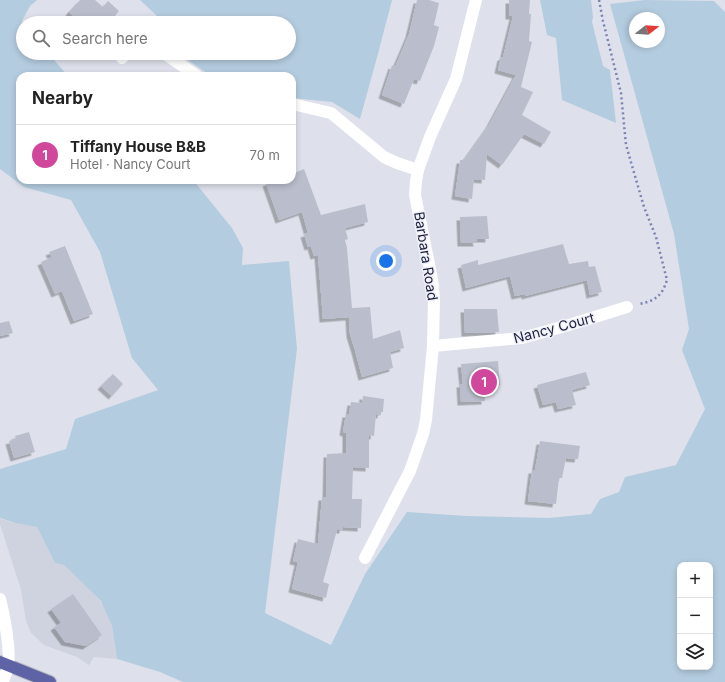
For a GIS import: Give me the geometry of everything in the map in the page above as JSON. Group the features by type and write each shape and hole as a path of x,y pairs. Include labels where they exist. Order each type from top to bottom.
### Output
{"main road":[{"path":"4,664 50,682"}],"street":[{"name":"Barbara Road","path":"365,558 410,471 420,446 426,420 434,299 432,279 415,195 418,170 430,137 456,79 476,0"},
{"path":"174,60 191,72"},
{"path":"296,105 331,113 384,157 418,170"},
{"name":"Nancy Court","path":"432,346 522,338 547,332 627,307"},
{"path":"0,599 6,626 3,682"}],"path":[{"path":"599,0 621,94 626,145 644,207 668,280 656,299 627,307"}],"shaded area":[{"path":"0,0 37,0 30,6 25,16 16,16 16,60 54,60 65,72 16,72 16,181 0,169"},
{"path":"140,0 392,0 360,119 332,102 296,98 296,72 205,72 188,60 296,60 296,16 156,15"},
{"path":"540,0 591,0 593,17 592,22 603,66 610,70 616,123 562,100 556,38 547,35"},
{"path":"645,0 714,1 725,12 725,682 183,682 160,672 117,659 112,626 101,601 64,565 55,563 37,527 15,523 0,518 0,469 66,449 75,419 158,390 132,358 100,252 71,200 24,187 20,184 196,184 232,228 243,248 242,265 289,261 297,349 265,613 331,645 365,574 407,512 466,516 548,518 591,514 600,499 619,492 625,477 676,465 705,409 682,350 689,329 674,234 610,4"},
{"path":"0,519 37,527 55,563 64,565 98,598 105,608 112,626 117,659 94,657 89,665 77,657 44,645 31,633 26,621 21,590 0,524"}],"building":[{"path":"80,0 95,0 103,7 108,1 119,11 115,16 73,16 69,12"},
{"path":"417,0 429,0 439,3 434,25 439,27 434,46 420,81 414,79 404,104 382,95 392,65 395,67 409,34"},
{"path":"509,0 530,0 529,14 531,14 529,41 532,42 521,87 533,92 522,115 551,132 544,144 524,134 502,165 487,154 485,180 474,179 472,199 455,196 460,160 464,160 489,125 516,75 498,70 501,57 503,57 513,16 509,16"},
{"path":"304,169 321,215 365,204 368,222 345,228 348,239 345,240 352,308 370,307 373,339 400,330 404,348 390,352 393,368 362,377 350,334 349,317 323,319 318,255 314,256 311,246 308,247 304,234 308,233 302,212 279,220 266,184 296,184 296,172"},
{"path":"487,216 489,239 476,239 477,243 461,243 460,217"},
{"path":"563,244 569,264 588,261 589,267 595,266 602,292 590,295 587,280 525,296 525,294 515,296 510,276 466,288 461,265 478,260 478,265"},
{"path":"65,246 93,314 74,321 62,291 55,294 41,262 52,257 49,252"},
{"path":"464,309 497,309 499,332 465,333"},
{"path":"9,321 13,333 0,336 0,323"},
{"path":"498,361 500,385 484,386 485,401 461,402 460,384 463,384 461,364"},
{"path":"586,372 590,385 572,390 576,405 558,409 556,402 543,405 537,385"},
{"path":"113,374 123,384 112,396 101,386"},
{"path":"363,396 384,399 383,412 381,412 381,415 376,414 374,436 369,435 369,468 353,467 352,499 362,499 361,528 343,527 343,530 337,530 323,582 329,584 326,598 292,589 298,562 293,561 298,539 318,544 322,497 326,497 327,454 346,453 346,433 343,432 346,414 349,414 351,402 362,403"},
{"path":"29,432 35,452 14,458 9,441 16,439 15,436"},
{"path":"540,441 580,446 578,459 566,458 562,478 559,478 556,504 528,501 532,470 535,470"},
{"path":"73,594 102,635 86,646 65,642 54,627 61,623 51,609"}],"place":[{"name":"Tiffany House B&B","path":"484,382"}]}
